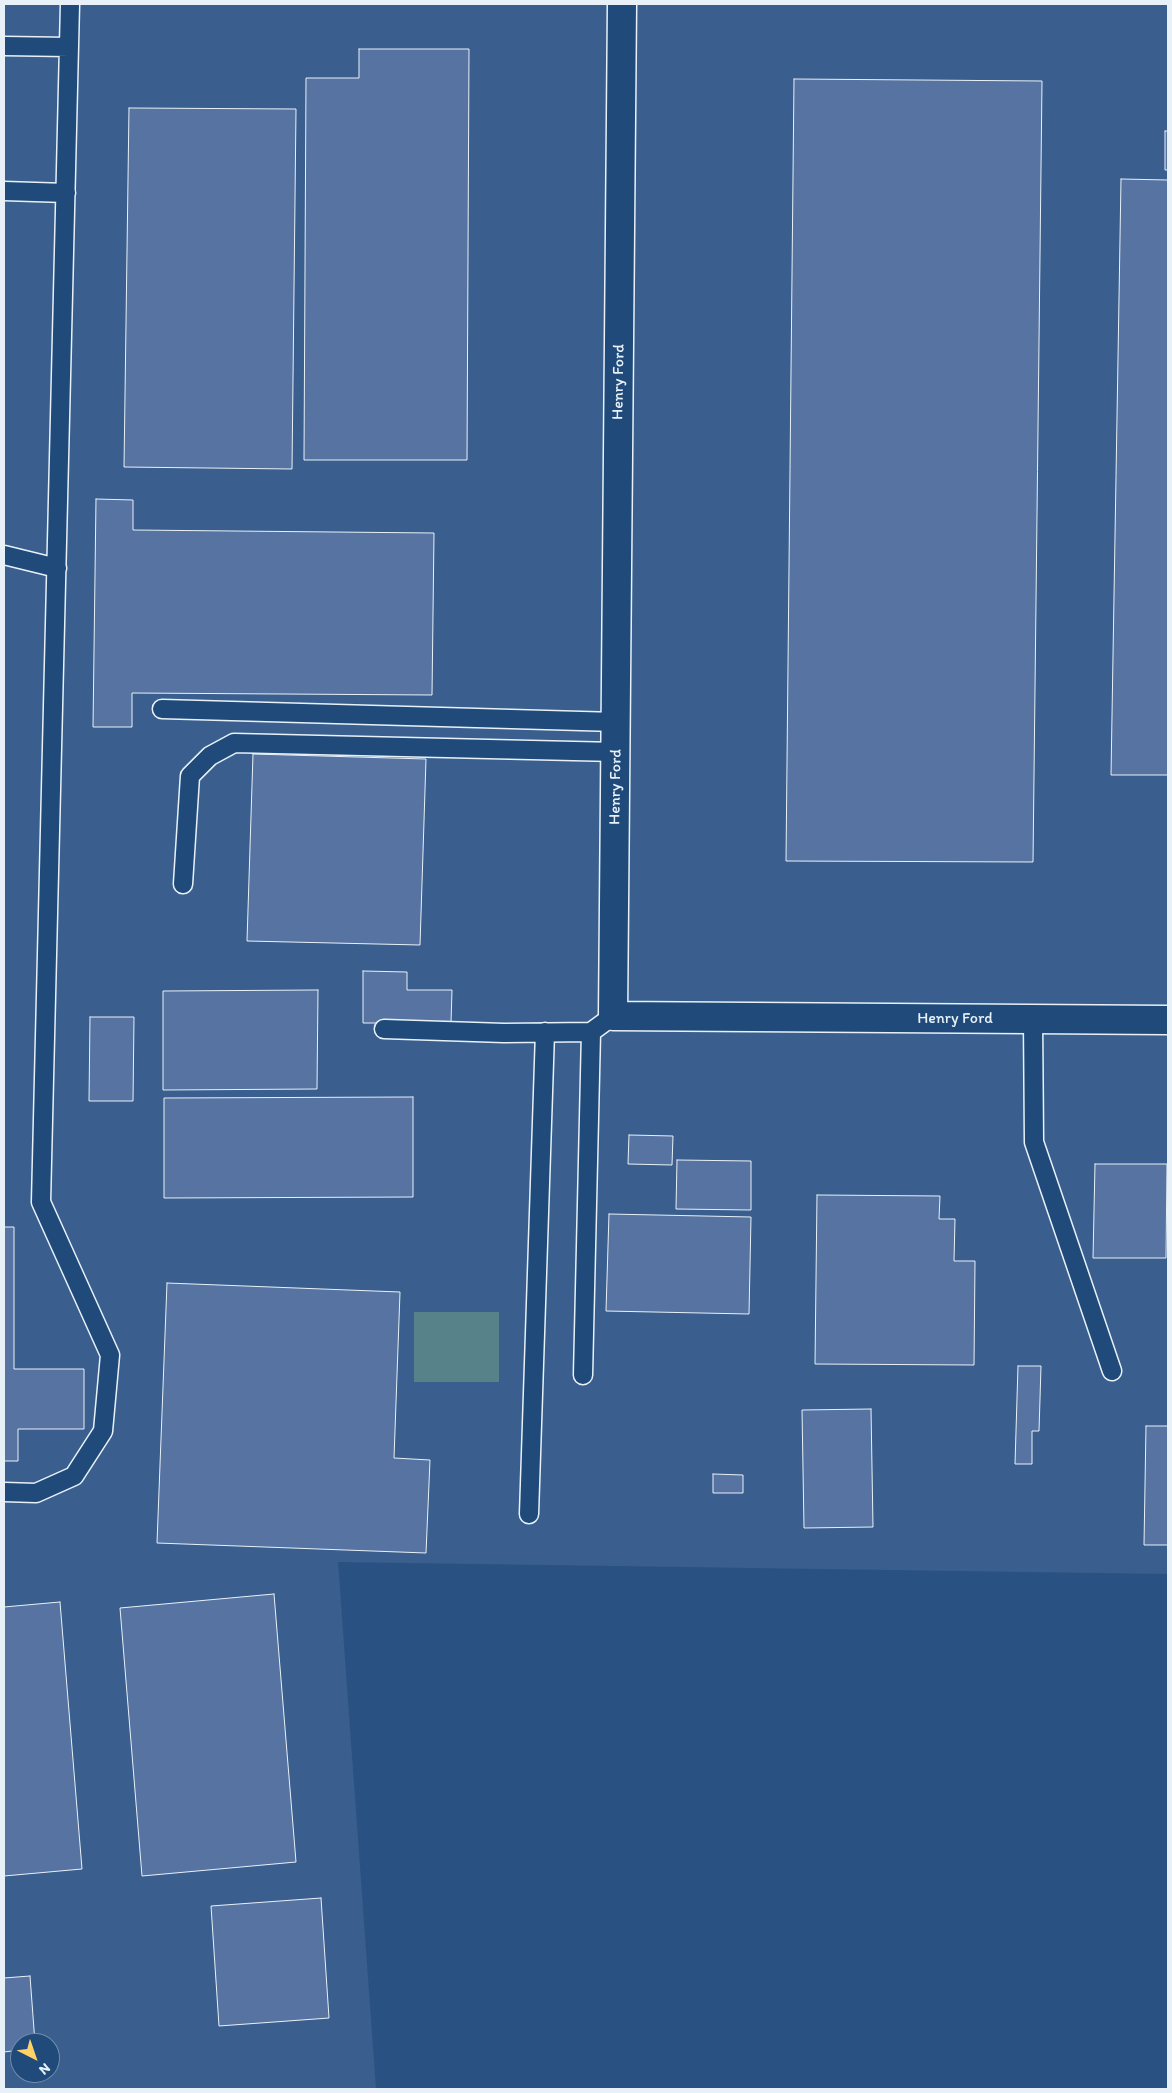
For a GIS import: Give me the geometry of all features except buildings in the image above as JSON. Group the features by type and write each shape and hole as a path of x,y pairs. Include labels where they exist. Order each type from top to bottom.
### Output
{"street":[{"name":"Henry Ford","path":"622,4 614,1016 1168,1020"}],"lane":[{"path":"4,1492 36,1493 74,1476 103,1431 110,1355 41,1202 70,4"},
{"path":"4,46 70,47"},
{"path":"4,192 66,193"},
{"path":"4,555 57,568"},
{"path":"162,709 616,722"},
{"path":"183,884 190,776 210,756 234,743 616,752"},
{"path":"384,1029 591,1032 614,1016"},
{"path":"1033,1019 1034,1142 1112,1370"},
{"path":"529,1514 545,1032"},
{"path":"583,1375 591,1032"}],"shaded area":[{"path":"4,4 1168,4 1168,1574 338,1562 376,2089 4,2089"}],"green space":[{"path":"414,1312 499,1312 499,1382 414,1382"}]}
